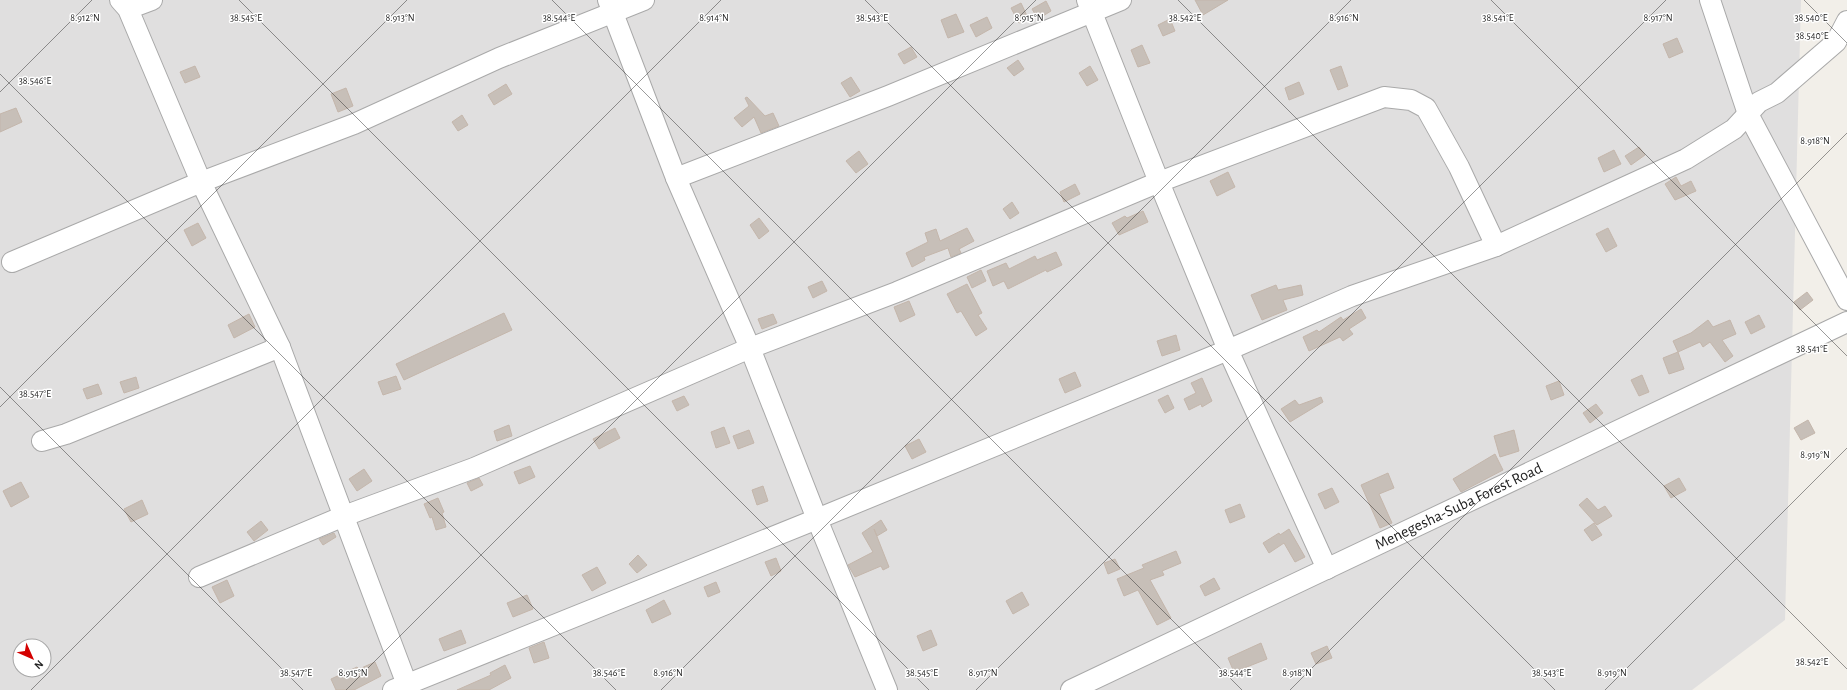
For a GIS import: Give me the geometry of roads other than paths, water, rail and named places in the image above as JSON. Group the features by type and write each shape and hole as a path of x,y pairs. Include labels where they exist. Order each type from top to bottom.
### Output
{"street":[{"path":"152,0 124,5 201,182 280,348 344,516 403,688 1228,350 1352,296 1496,246 1686,159 1734,129 1759,102 1777,93 1836,42 1847,21"},
{"path":"12,262 201,182 354,124 611,6 644,0"},
{"path":"676,178 888,96 1089,6 1121,0"},
{"path":"1710,0 1748,114 1847,300"},
{"path":"611,6 676,178 750,348 817,519 887,690"},
{"path":"1089,6 1228,350 1327,568"},
{"path":"199,577 344,516 474,468 750,348 897,292 1159,182 1384,97 1411,100 1426,108 1459,167 1496,246"},
{"name":"Menegesha-Suba Forest Road","path":"1071,690 1847,322"},
{"path":"42,441 66,434 280,348"}]}
